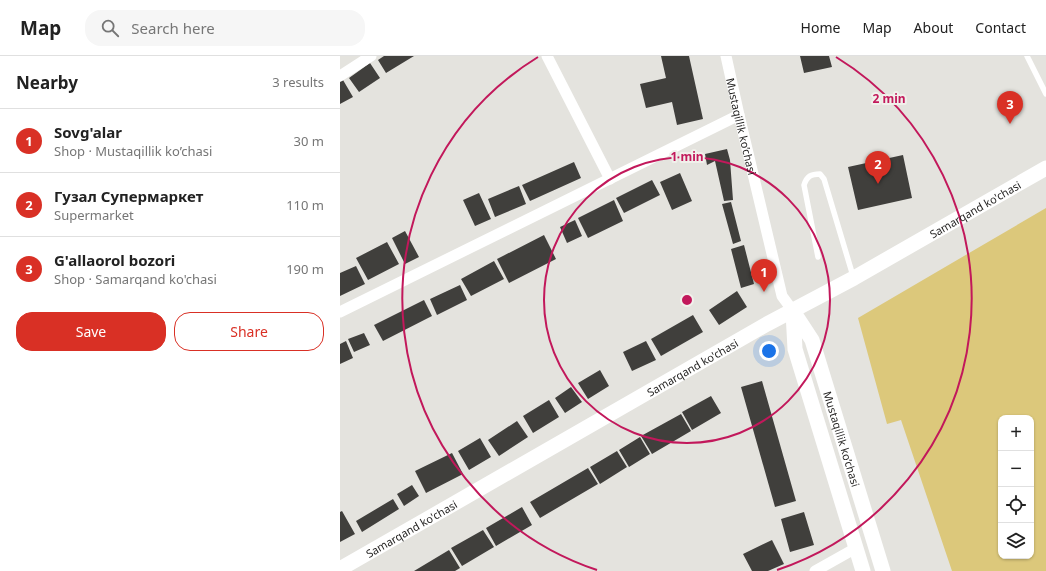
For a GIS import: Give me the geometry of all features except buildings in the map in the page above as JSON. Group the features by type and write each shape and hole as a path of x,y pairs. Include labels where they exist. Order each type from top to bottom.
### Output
{"street":[{"path":"340,76 371,56"},
{"path":"547,56 610,180"},
{"name":"Mustaqillik ko’chasi","path":"726,56 782,296 812,340 883,571"},
{"path":"340,312 739,115"},
{"name":"Samarqand ko'chasi","path":"340,569 760,328 854,278 1046,168"},
{"name":"Mustaqillik ko’chasi","path":"793,311 796,349 863,571"},
{"path":"815,571 856,548"}],"lane":[{"path":"1027,56 1046,94"},
{"path":"818,257 804,185 806,178 811,174 820,174 824,179 854,278"}],"shaded area":[{"path":"1046,208 1046,571 952,571 901,420 887,424 858,318"}],"place":[{"name":"G'allaorol bozori","path":"1010,124"},
{"name":"Гузал Супермаркет","path":"878,184"},
{"name":"Sovg'alar","path":"764,292"}]}
